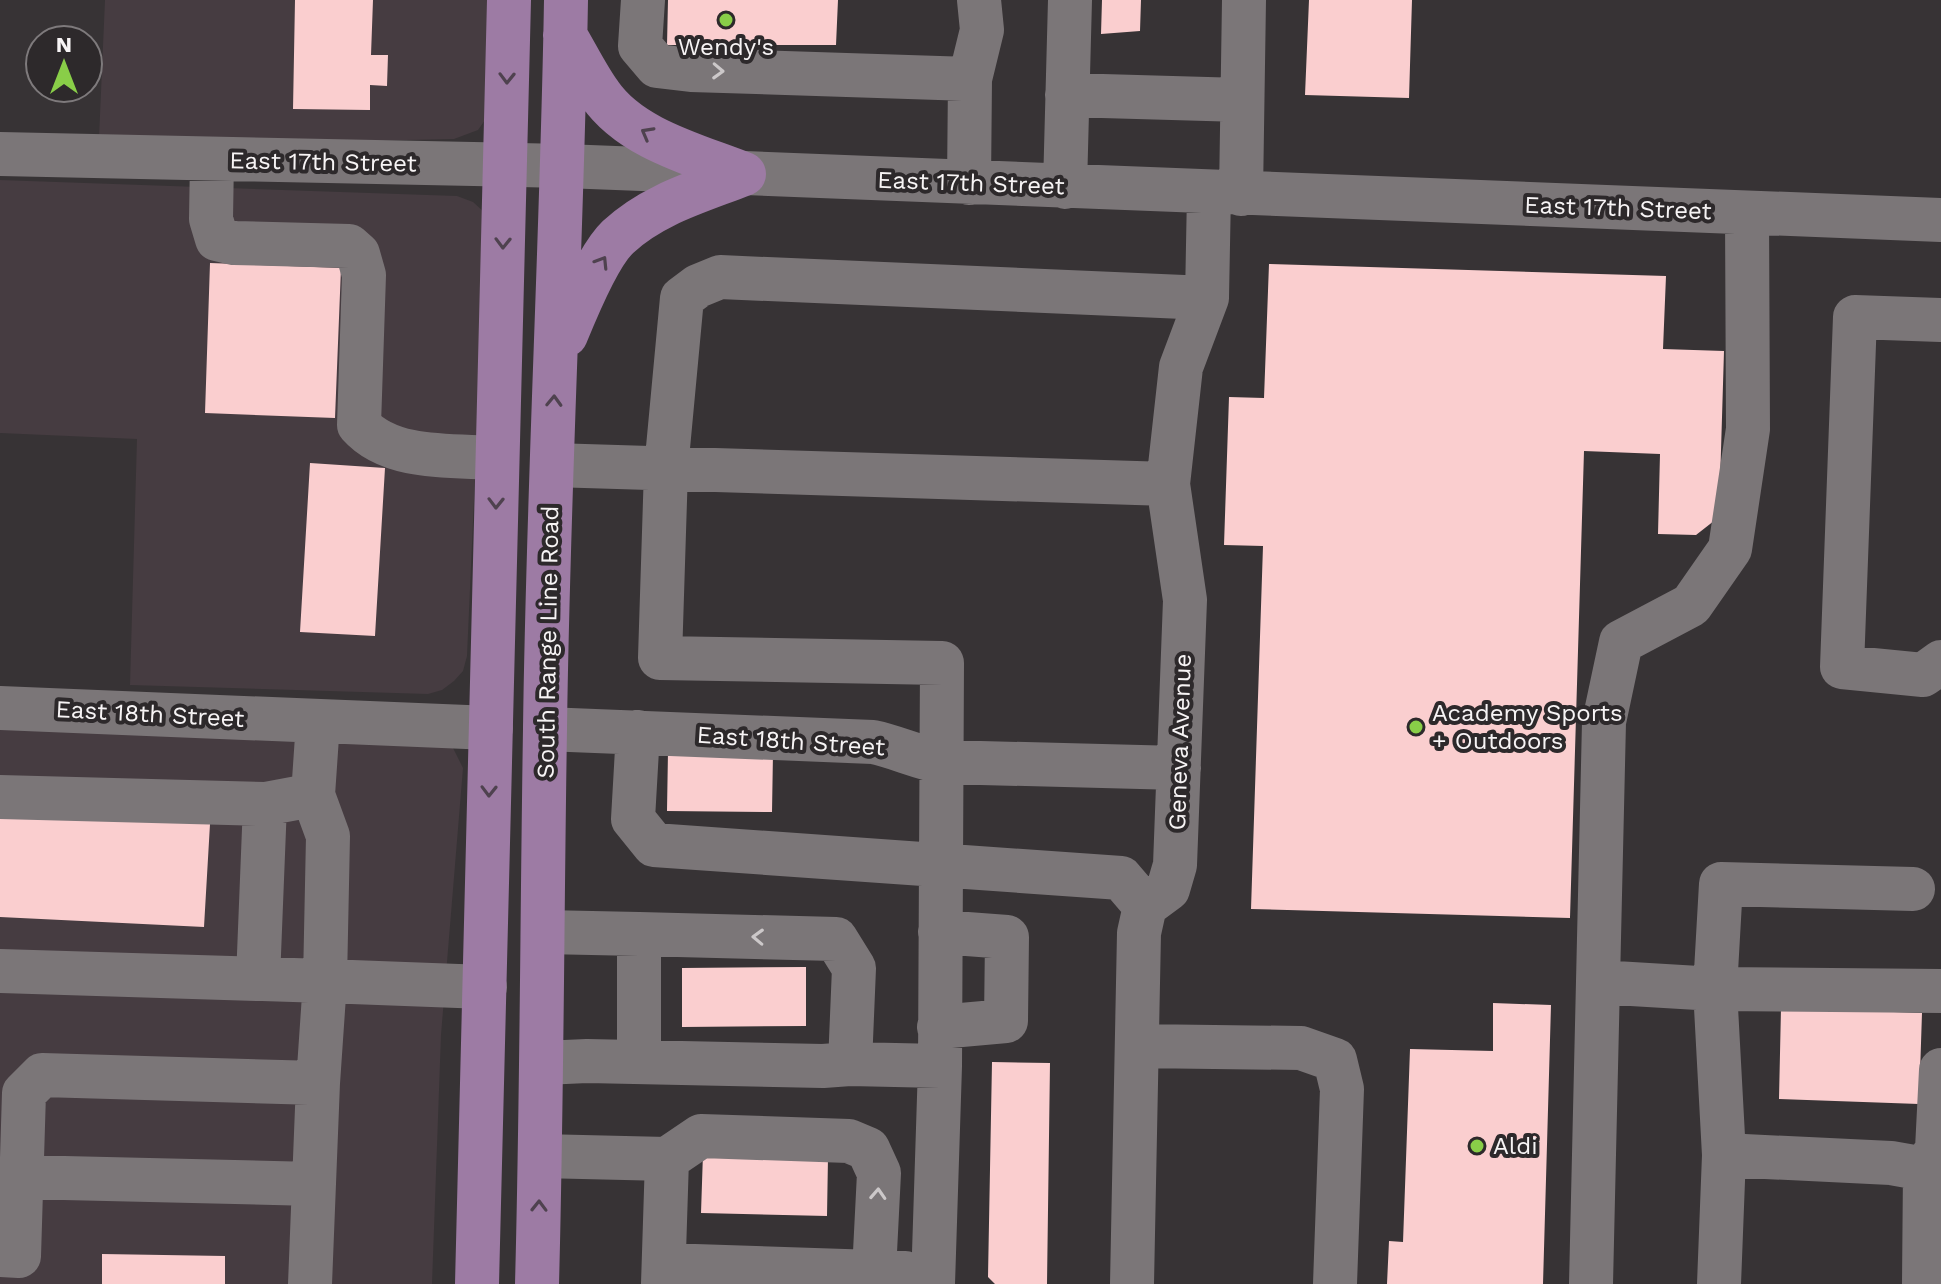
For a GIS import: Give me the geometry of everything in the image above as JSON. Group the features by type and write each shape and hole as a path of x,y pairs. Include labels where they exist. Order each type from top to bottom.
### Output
{"main road":[{"path":"477,1284 509,0"},
{"path":"566,18 601,96 624,120 665,143 744,174"},
{"name":"South Range Line Road","path":"537,1284 543,1063 545,729 566,18"},
{"path":"556,357 587,286 616,239 655,210 744,174"}],"street":[{"path":"643,0 640,46 657,66 691,70 970,79"},
{"path":"969,183 970,79 982,30 979,0"},
{"path":"1065,187 1070,0"},
{"name":"Geneva Avenue","path":"1145,906 1168,889 1175,865 1185,600 1168,484 1181,367 1207,298 1242,100 1244,0"},
{"path":"1067,95 1242,100"},
{"name":"East 17th Street","path":"0,154 564,166 1941,220"},
{"path":"212,159 211,219 217,239 234,243 349,246 358,254 364,275 359,425 369,436 386,445 414,452 497,458"},
{"path":"1591,1284 1604,722 1621,642 1691,605 1730,549 1748,429 1747,213"},
{"path":"667,1159 663,1274 874,1272 933,1279 939,1046 942,663 660,658 666,469 682,298 698,286 720,277 1207,298"},
{"path":"1941,320 1855,317 1842,667 1923,675 1941,662"},
{"path":"552,465 1168,484"},
{"name":"East 18th Street","path":"0,708 491,728"},
{"path":"310,1284 325,981 328,836 313,795 318,722"},
{"name":"East 18th Street","path":"545,729 873,742 943,762 1179,768"},
{"path":"638,732 633,819 654,845 1121,878 1145,906 1139,933 1132,1284"},
{"path":"0,797 265,804 313,795"},
{"path":"258,979 265,804"},
{"path":"1719,1284 1724,1155 1715,989 1721,884 1913,889"},
{"path":"544,932 836,939 854,968 850,1064"},
{"path":"543,1063 850,1064 939,1046 1006,1021 1007,937 940,932"},
{"path":"639,934 639,1062"},
{"path":"0,971 485,987"},
{"path":"1598,982 1715,989 1941,991"},
{"path":"1137,1046 1301,1048 1335,1060 1342,1089 1335,1284"},
{"path":"1924,1284 1925,1169 1937,1149 1941,1070"},
{"path":"12,1265 21,1177 24,1093 42,1075 318,1083"},
{"path":"540,1156 667,1159 701,1136 849,1141 868,1149 879,1173 874,1272"},
{"path":"1724,1155 1891,1163 1925,1169"},
{"path":"21,1177 314,1184"}],"shaded area":[{"path":"105,0 492,0 485,120 478,130 454,139 225,144 99,138 100,104 104,104"},
{"path":"0,180 457,196 473,202 484,212 486,230 467,656 463,671 454,681 442,690 428,694 130,685 137,439 0,433"},
{"path":"0,724 452,746 463,768 441,1035 432,1284 0,1284"}],"building":[{"path":"295,0 373,0 371,55 388,55 387,86 370,85 370,110 293,109"},
{"path":"668,0 838,0 836,45 667,45"},
{"path":"1102,0 1141,0 1140,31 1101,34"},
{"path":"1309,0 1412,0 1409,98 1305,95"},
{"path":"210,263 341,268 335,418 205,413"},
{"name":"Academy Sports + Outdoors","path":"1269,264 1666,276 1663,349 1724,351 1719,517 1696,535 1658,534 1660,454 1584,451 1570,918 1251,909 1263,546 1224,545 1229,397 1264,398"},
{"path":"310,463 385,468 375,636 300,632"},
{"path":"668,751 773,753 772,812 667,811"},
{"path":"0,813 210,824 204,927 0,917"},
{"path":"806,967 806,1026 682,1027 682,968"},
{"name":"Aldi","path":"1493,1003 1551,1005 1543,1284 1387,1284 1389,1241 1403,1242 1410,1049 1493,1051"},
{"path":"1781,1008 1922,1013 1919,1104 1779,1099"},
{"path":"992,1062 1050,1063 1047,1284 995,1284 988,1277"},
{"path":"703,1153 828,1157 827,1216 701,1213"},
{"path":"102,1254 225,1256 225,1284 102,1284"}],"place":[{"name":"Wendy's","path":"726,20"},
{"name":"Academy Sports + Outdoors","path":"1416,727"},
{"name":"Aldi","path":"1477,1146"}]}
